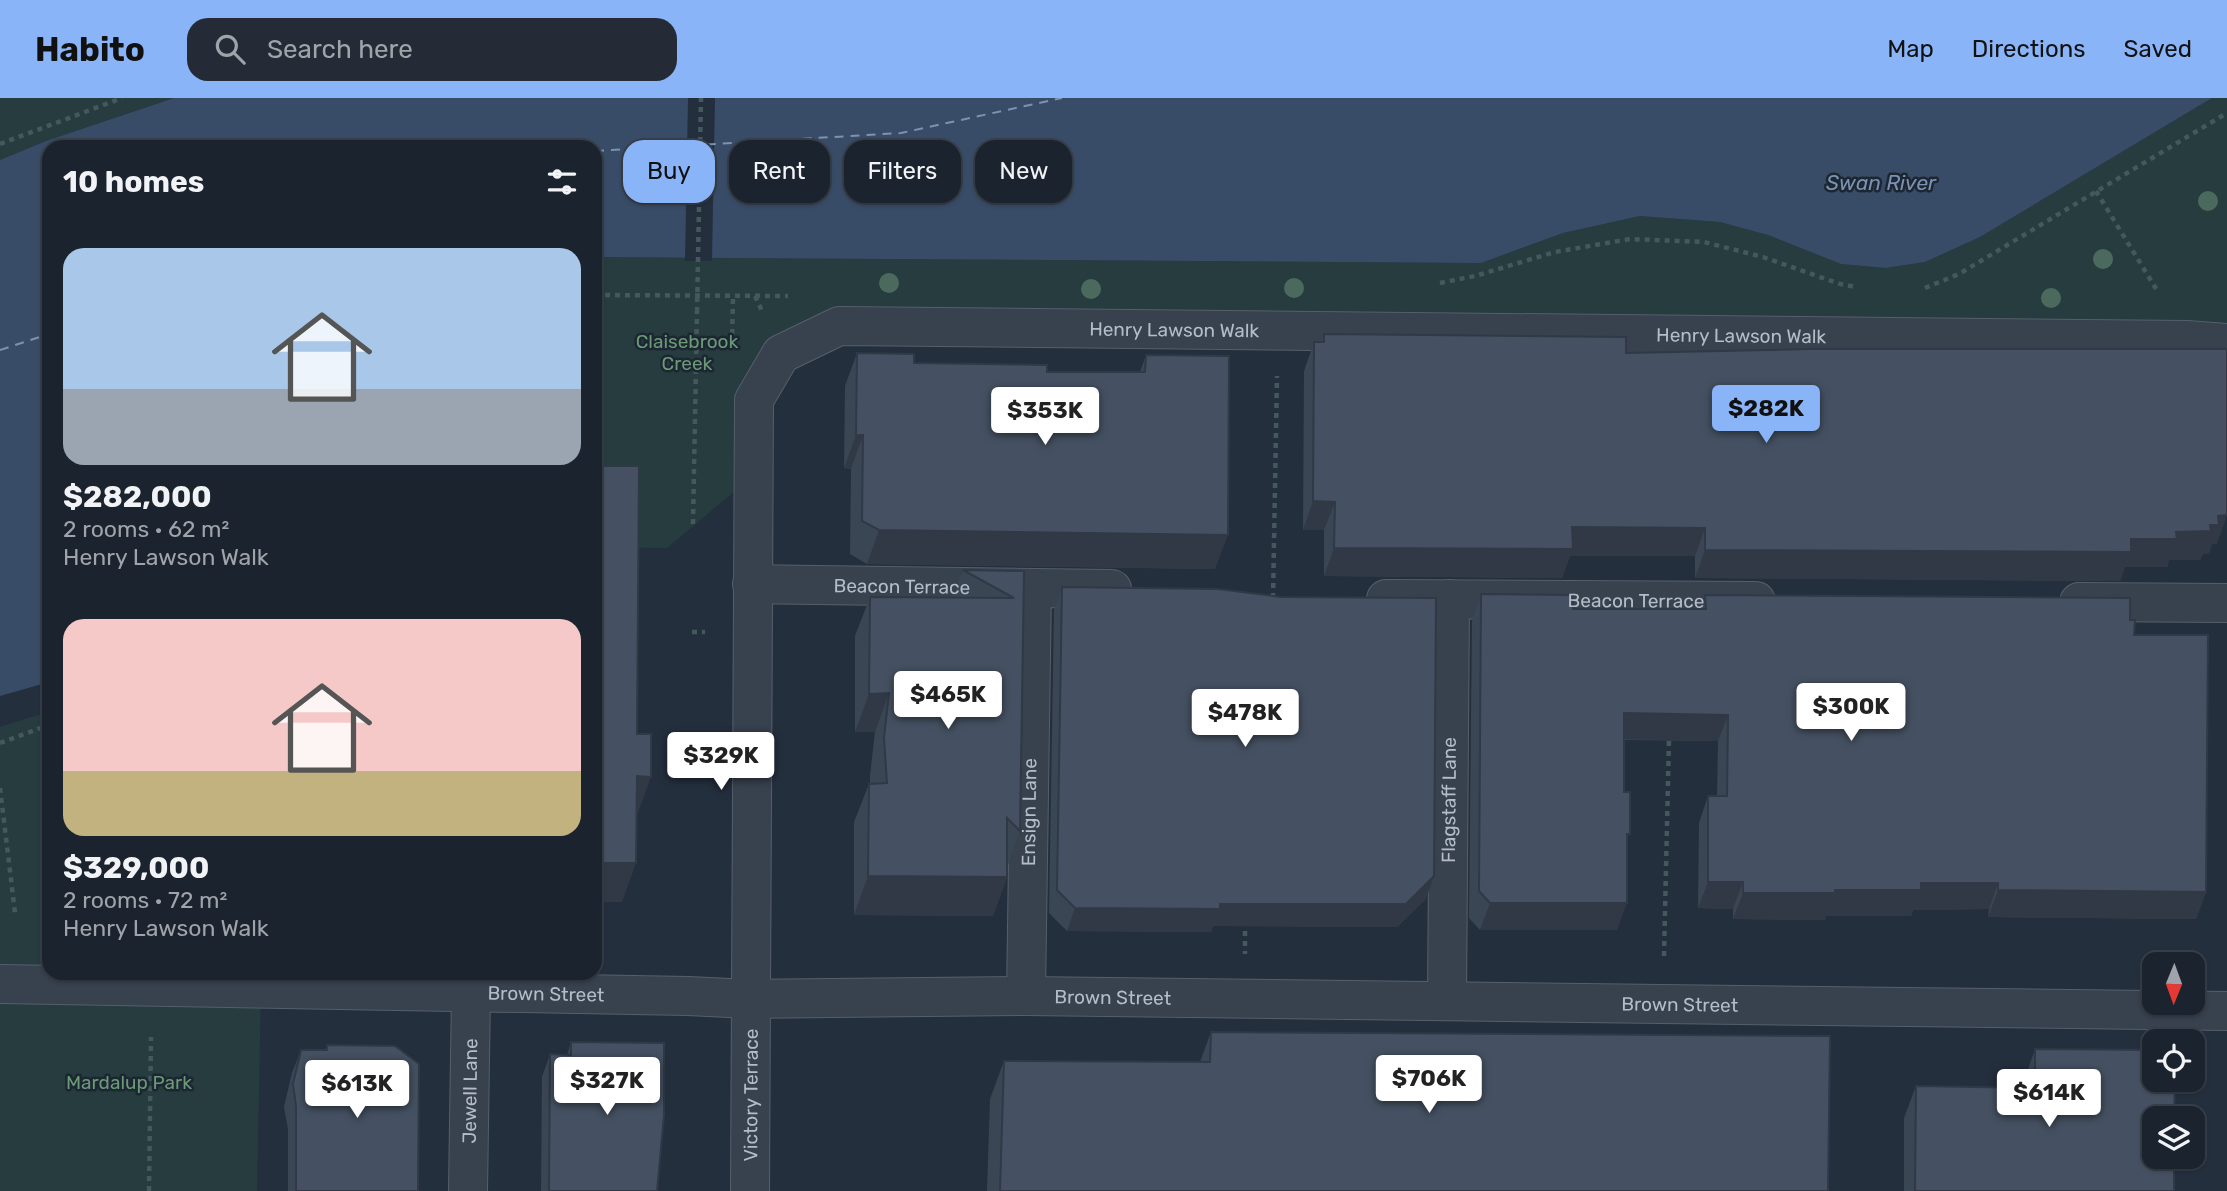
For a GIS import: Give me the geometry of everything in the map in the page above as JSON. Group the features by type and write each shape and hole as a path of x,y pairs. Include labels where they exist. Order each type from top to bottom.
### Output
{"street":[{"name":"Henry Lawson Walk","path":"750,999 754,400 781,354 839,326 2187,340 2227,343"},
{"name":"Beacon Terrace","path":"752,584 1142,589"},
{"name":"Ensign Lane","path":"1026,996 1032,588"},
{"name":"Beacon Terrace","path":"1355,598 1797,601"},
{"name":"Flagstaff Lane","path":"1447,1001 1450,599"},
{"path":"2047,602 2227,603"},
{"name":"Brown Street","path":"0,984 750,999 1026,996 2227,1011"},
{"name":"Jewell Lane","path":"468,1191 471,992"},
{"name":"Victory Terrace","path":"750,999 750,1191"}],"path":[{"path":"0,144 122,98"},
{"path":"693,524 701,98"},
{"path":"1916,292 1959,274 2227,113"},
{"path":"2095,191 2187,340"},
{"path":"1436,284 1475,276 1555,251 1630,239 1704,242 1763,257 1840,284 1866,289"},
{"path":"602,295 796,296"},
{"path":"1273,598 1278,330"},
{"path":"1663,1003 1669,726"},
{"path":"0,743 42,728"},
{"path":"0,788 15,912"},
{"path":"1245,920 1245,998"},
{"path":"149,1191 151,1037"}],"green space":[{"path":"0,98 174,98 49,140 42,140 42,143 0,160"},
{"name":"Claisebrook Creek","path":"2212,98 2227,98 2227,343 839,326 781,354 754,475 667,548 602,547 602,257 1481,263 1563,233 1640,216 1720,222 1768,235 1841,264 1886,268 1925,262 1980,237"},
{"name":"Mardalup Park","path":"42,714 42,980 148,980 261,988 257,1191 0,1191 0,727"}],"water":[{"name":"Swan River","path":"174,98 2212,98 1980,237 1925,262 1886,268 1841,264 1768,235 1720,222 1640,216 1563,233 1481,263 602,257 602,140 49,140"},
{"name":"Swan River","path":"42,143 42,714 0,727 0,160"}],"pier":[{"path":"688,98 715,98 714,140 687,140"},
{"path":"686,203 713,203 712,261 685,261"},
{"path":"42,684 42,714 0,727 0,696"}],"building":[{"path":"1324,334 1626,337 1626,353 1809,349 2227,349 2227,515 2218,516 2219,525 2210,525 2211,531 2176,532 2177,539 2131,539 2131,552 1705,550 1705,528 1572,527 1573,549 1334,548 1335,502 1313,501 1314,342 1324,342"},
{"path":"857,353 914,354 914,363 1047,365 1047,372 1145,372 1146,355 1229,356 1228,535 879,530 862,521 863,435 856,435"},
{"path":"602,466 639,466 637,734 651,734 651,777 637,776 636,863 602,863"},
{"path":"963,570 1024,571 1020,831 1007,818 1007,877 868,876 869,784 887,783 884,738 889,693 869,694 870,597 1014,598"},
{"path":"1062,587 1218,589 1281,597 1436,598 1434,876 1406,904 1220,904 1220,909 1075,908 1057,890"},
{"path":"1481,594 1572,595 1573,609 1706,609 1705,595 2130,598 2130,620 2135,620 2134,635 2208,635 2206,892 1998,890 1998,883 1921,883 1921,890 1743,893 1743,882 1708,882 1708,796 1727,796 1728,715 1624,713 1624,792 1630,792 1627,903 1490,903 1479,891"},
{"path":"1211,1032 1830,1036 1828,1191 1000,1191 1004,1061 1210,1062"},
{"path":"571,1042 664,1043 664,1115 657,1191 549,1191 550,1054 571,1055"},
{"path":"327,1045 395,1046 419,1064 418,1191 296,1191 296,1106 293,1084 301,1050 327,1050"},
{"path":"2035,1049 2142,1050 2142,1092 2175,1092 2174,1106 2142,1106 2142,1169 2174,1169 2174,1191 1915,1191 1916,1086 2035,1088"}],"ferry route":[{"path":"602,151 901,133 1062,98"},
{"path":"0,350 42,336"}]}
